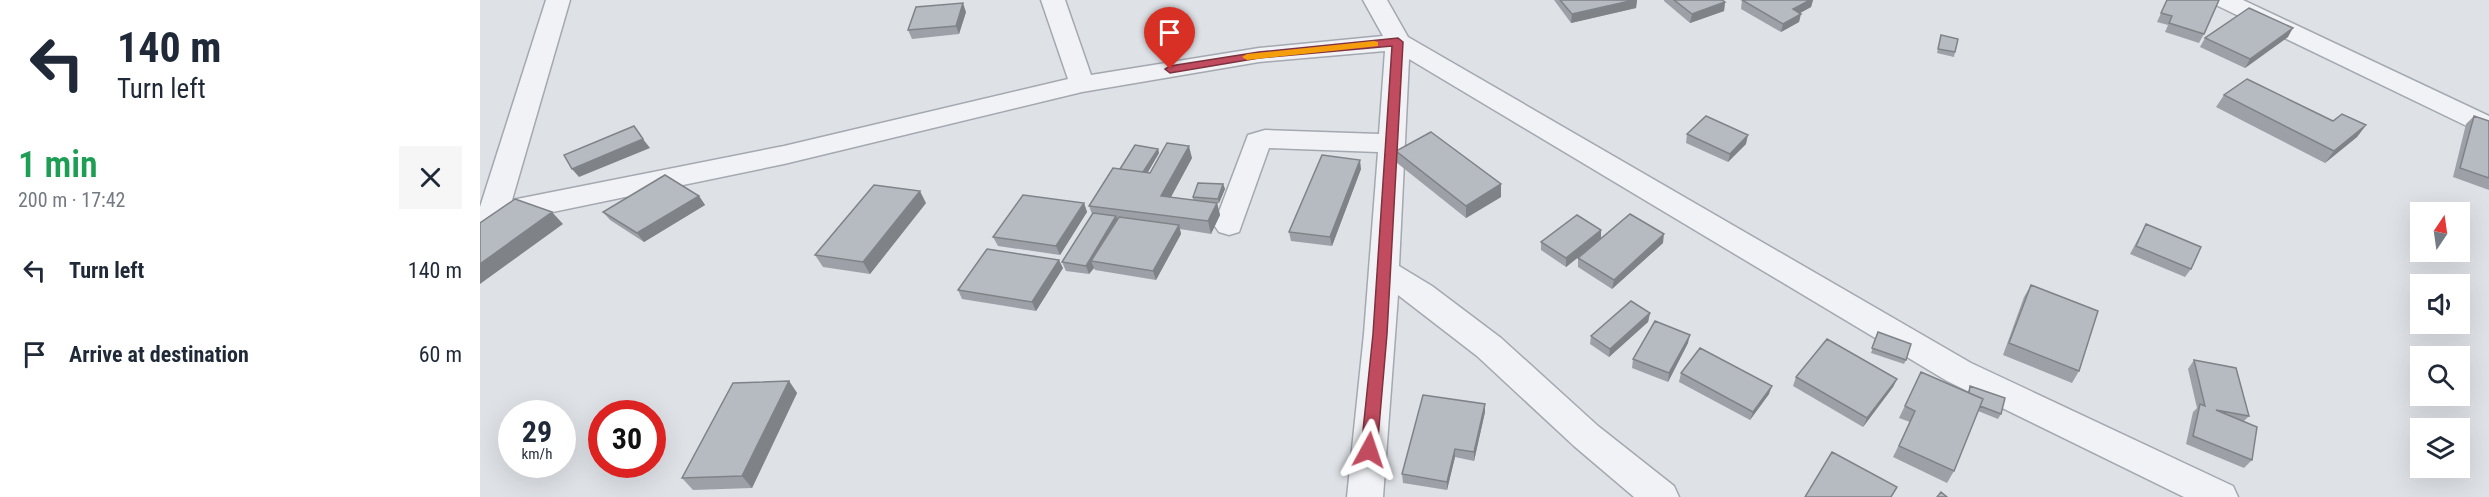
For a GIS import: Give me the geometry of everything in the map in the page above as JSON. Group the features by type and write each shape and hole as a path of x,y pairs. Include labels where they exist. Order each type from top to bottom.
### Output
{"street":[{"path":"558,0 487,216 784,155 1082,84 1259,55 1398,42"},
{"path":"1053,0 1082,84"},
{"path":"1375,0 1398,42 1959,372 2220,497"},
{"path":"2224,0 2482,123"},
{"path":"1365,497 1380,334 1398,42"},
{"path":"1229,225 1258,141 1265,139 1327,143 1391,143"},
{"path":"1383,270 1420,294 1489,347 1586,436 1661,497"}],"building":[{"path":"1560,0 1634,0 1572,14"},
{"path":"1674,0 1722,0 1725,2 1692,14"},
{"path":"1742,0 1810,0 1793,9 1801,14 1783,24"},
{"path":"2167,0 2219,0 2204,34 2169,23 2172,16 2161,13"},
{"path":"963,3 956,26 908,30 916,7"},
{"path":"2249,8 2293,28 2250,59 2205,38"},
{"path":"1941,35 1958,39 1955,52 1938,49"},
{"path":"2247,79 2333,121 2342,114 2366,125 2334,151 2224,95"},
{"path":"1706,116 1748,135 1730,154 1687,134"},
{"path":"2474,116 2489,121 2489,178 2460,168"},
{"path":"634,126 643,139 572,169 564,155"},
{"path":"1431,132 1501,184 1466,206 1396,151"},
{"path":"1167,143 1189,146 1161,196 1217,203 1208,221 1089,206 1113,168 1150,173"},
{"path":"1135,145 1158,149 1143,172 1120,169"},
{"path":"1322,155 1360,160 1330,237 1289,232"},
{"path":"665,175 699,196 637,233 603,212"},
{"path":"1198,183 1223,184 1218,199 1193,197"},
{"path":"874,185 920,191 863,262 815,255"},
{"path":"1023,195 1084,203 1056,246 993,237"},
{"path":"515,199 552,212 480,264 480,223"},
{"path":"1093,213 1116,216 1086,266 1062,262"},
{"path":"1630,214 1664,234 1614,280 1578,258"},
{"path":"1577,215 1601,230 1566,258 1541,242"},
{"path":"1119,217 1179,225 1153,271 1091,261"},
{"path":"2146,224 2201,247 2191,269 2136,246"},
{"path":"987,249 1059,260 1032,302 958,290"},
{"path":"2031,285 2098,311 2079,371 2009,343"},
{"path":"1631,301 1650,313 1610,349 1591,336"},
{"path":"1655,321 1690,335 1669,373 1633,359"},
{"path":"1878,332 1911,344 1906,360 1872,348"},
{"path":"1827,339 1897,379 1867,418 1796,377"},
{"path":"1700,348 1772,386 1753,412 1681,373"},
{"path":"2194,360 2236,368 2249,416 2216,410 2257,427 2252,460 2193,436 2200,404 2205,406"},
{"path":"1921,372 1983,399 1954,471 1899,446 1915,411 1905,406"},
{"path":"789,381 742,476 682,478 733,383"},
{"path":"1970,386 2005,398 2001,414 1980,406 1983,399 1969,393"},
{"path":"1423,395 1485,404 1474,452 1455,449 1447,482 1402,474"},
{"path":"1832,452 1897,487 1891,497 1805,497"},
{"path":"1941,492 1947,497 1937,497"}],"slow traffic":[{"path":"1247,57 1374,44"}],"route":[{"path":"1170,69 1259,55 1398,42 1380,334 1369,450"}]}
